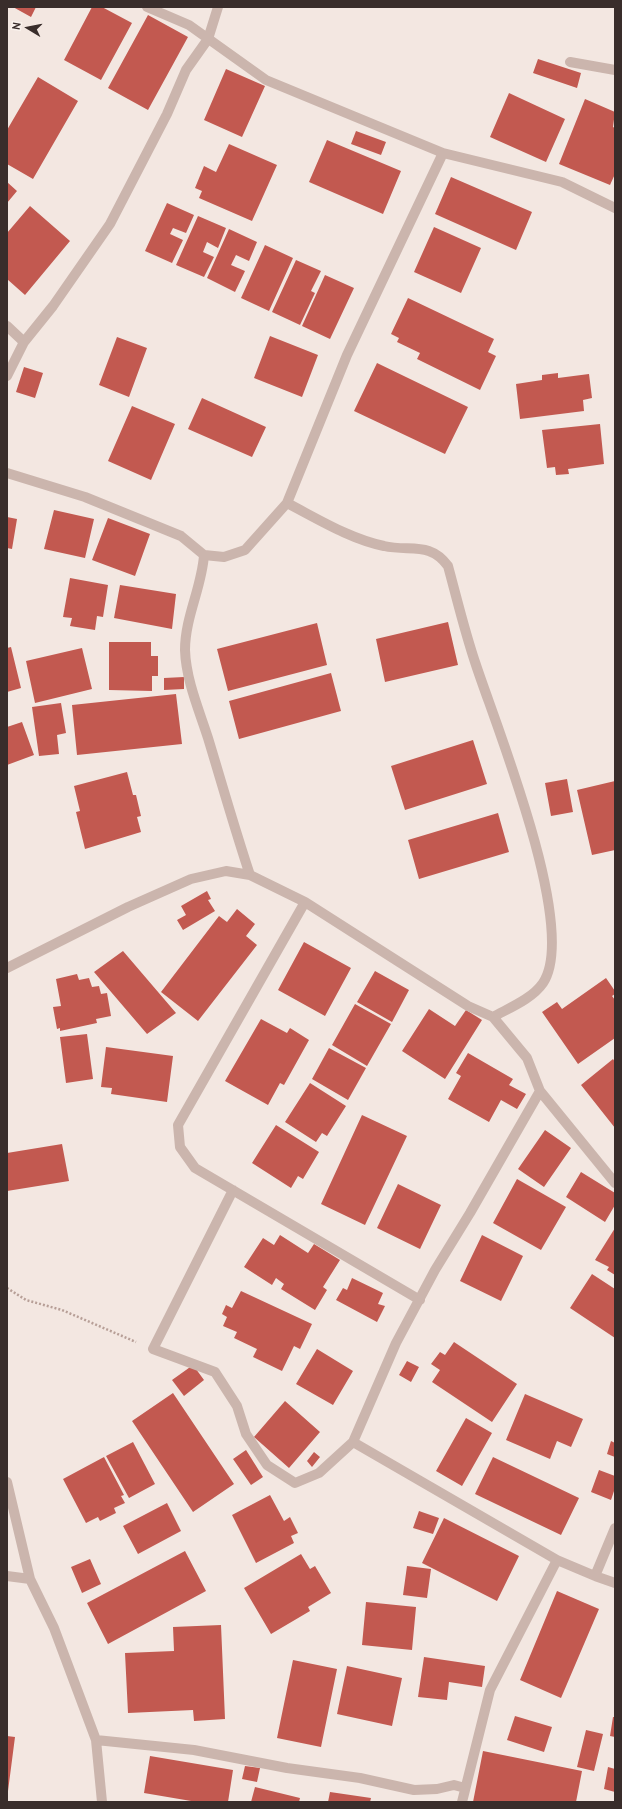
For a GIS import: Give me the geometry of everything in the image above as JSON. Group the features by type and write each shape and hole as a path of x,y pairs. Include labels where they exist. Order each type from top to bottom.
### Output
{"street":[{"path":"147,7 190,25 266,80 443,153 562,182 615,208"},
{"path":"7,376 24,342 53,306 110,224 167,114 186,70 208,39 218,7"},
{"path":"570,62 615,70"},
{"path":"7,473 85,497 181,536 204,555 224,557 245,550 287,503 347,355 443,153"},
{"path":"7,326 24,342"},
{"path":"287,503 341,531 384,546 426,549 440,555 448,566 476,665 522,798 535,843 551,918 552,943 549,966 543,983 528,996 493,1017"},
{"path":"204,555 203,574 188,622 186,657 190,678 229,813 250,875"},
{"path":"7,968 128,907 191,879 226,870 250,875 305,902 468,1006 493,1017 527,1058 540,1091 615,1183"},
{"path":"305,902 178,1125 180,1147 195,1168 420,1300"},
{"path":"234,1190 153,1349 215,1372 237,1406 246,1434 267,1465 295,1483 319,1473 353,1442 396,1343 435,1270 470,1213 540,1091"},
{"path":"353,1442 557,1560 595,1576 615,1582"},
{"path":"7,1482 30,1579 54,1628 96,1740 102,1802"},
{"path":"595,1576 615,1528"},
{"path":"462,1802 490,1690 557,1560"},
{"path":"7,1576 30,1579"},
{"path":"96,1740 194,1750 287,1768 360,1778 414,1790 437,1789 454,1785 465,1788"}],"path":[{"path":"7,1288 26,1300 62,1310 153,1349"}],"building":[{"path":"13,7 36,7 31,17"},
{"path":"92,7 102,7 132,23 101,80 64,60"},
{"path":"148,15 188,37 148,110 108,88"},
{"path":"538,59 581,73 577,88 533,73"},
{"path":"226,69 265,86 242,137 204,120"},
{"path":"38,77 78,101 33,179 7,164 7,130"},
{"path":"509,93 565,119 546,162 490,137"},
{"path":"585,99 615,112 613,127 615,128 615,174 610,185 559,164"},
{"path":"356,131 386,142 381,155 351,144"},
{"path":"327,140 401,171 383,214 309,182"},
{"path":"229,144 277,165 252,221 199,198 202,191 195,188 204,166 216,172"},
{"path":"451,177 532,212 516,250 435,214"},
{"path":"7,182 17,191 7,203"},
{"path":"167,203 194,215 186,233 173,228 170,234 183,240 172,263 145,251"},
{"path":"30,206 70,241 25,295 7,279 7,233"},
{"path":"198,216 226,228 218,248 207,242 203,252 214,257 204,277 176,265"},
{"path":"434,227 481,248 461,293 414,272"},
{"path":"229,229 257,242 249,261 236,255 231,265 245,271 235,292 207,278"},
{"path":"265,245 293,258 269,311 241,298"},
{"path":"296,260 321,271 311,291 315,293 300,325 272,312"},
{"path":"325,275 354,288 330,339 302,326"},
{"path":"408,298 494,339 488,352 496,356 480,390 417,359 420,353 397,342 399,338 391,334"},
{"path":"270,336 318,355 302,397 254,378"},
{"path":"117,337 147,348 129,397 99,385"},
{"path":"377,363 468,407 445,454 354,411"},
{"path":"24,367 43,373 35,398 16,392"},
{"path":"558,373 558,378 589,374 592,398 583,400 584,411 520,419 516,384 542,380 542,375"},
{"path":"202,398 266,427 252,457 188,429"},
{"path":"132,406 175,424 151,480 108,461"},
{"path":"600,424 604,464 568,469 569,474 556,475 555,467 547,468 542,430"},
{"path":"54,510 94,519 85,558 44,549"},
{"path":"7,517 17,519 12,549 7,548"},
{"path":"108,518 150,534 135,576 92,560"},
{"path":"70,578 108,585 103,617 97,616 95,630 70,626 72,618 63,617"},
{"path":"120,585 176,594 172,629 114,618"},
{"path":"448,622 458,665 385,682 376,639"},
{"path":"317,623 327,665 228,691 217,649"},
{"path":"109,642 151,642 151,656 158,656 158,676 152,676 152,691 109,690"},
{"path":"11,647 21,688 7,692 7,648"},
{"path":"82,648 92,689 35,703 26,661"},
{"path":"331,673 341,711 239,739 229,701"},
{"path":"184,677 184,689 164,690 164,678"},
{"path":"176,694 182,744 77,755 72,705"},
{"path":"61,703 66,733 57,735 59,754 39,756 32,707"},
{"path":"22,722 34,755 7,765 7,727"},
{"path":"473,740 487,784 405,810 391,766"},
{"path":"127,772 133,795 136,795 141,816 137,817 141,832 85,849 76,812 80,811 74,786"},
{"path":"567,779 573,812 551,816 545,783"},
{"path":"615,781 615,850 592,855 577,790"},
{"path":"498,813 509,852 419,879 408,840"},
{"path":"207,891 211,899 208,900 215,911 183,930 177,920 186,915 181,906"},
{"path":"237,909 255,924 246,936 257,945 198,1021 161,992 219,916 227,922"},
{"path":"304,942 351,968 325,1016 278,990"},
{"path":"123,951 176,1013 147,1034 94,972"},
{"path":"375,971 409,990 392,1022 357,1002"},
{"path":"77,974 79,980 89,978 92,987 99,986 101,994 107,993 111,1016 96,1019 97,1023 60,1031 60,1028 57,1029 53,1007 61,1006 56,979"},
{"path":"606,978 615,991 615,994 612,996 615,1000 615,1038 578,1064 542,1012 557,1002 562,1009"},
{"path":"355,1004 391,1024 367,1066 332,1045"},
{"path":"429,1009 455,1026 466,1010 482,1020 445,1079 402,1051"},
{"path":"261,1019 287,1033 290,1028 309,1040 284,1085 280,1083 268,1105 225,1081"},
{"path":"87,1034 93,1079 66,1083 60,1037"},
{"path":"106,1047 173,1056 167,1102 111,1094 112,1088 101,1087"},
{"path":"329,1048 366,1068 348,1100 312,1079"},
{"path":"468,1053 513,1079 509,1085 526,1094 517,1109 501,1100 489,1122 448,1099 461,1076 456,1073"},
{"path":"613,1059 615,1062 615,1128 581,1085"},
{"path":"310,1083 346,1106 327,1136 322,1133 316,1142 285,1122"},
{"path":"362,1115 407,1136 365,1225 321,1204"},
{"path":"276,1125 319,1152 303,1179 298,1176 291,1188 252,1163"},
{"path":"545,1130 571,1148 544,1187 518,1169"},
{"path":"62,1144 69,1181 7,1191 7,1153"},
{"path":"581,1172 615,1193 615,1205 605,1222 566,1197"},
{"path":"517,1179 566,1207 541,1250 493,1223"},
{"path":"398,1184 441,1205 420,1249 377,1228"},
{"path":"615,1228 615,1275 607,1270 609,1267 595,1260"},
{"path":"280,1235 308,1253 314,1244 340,1260 323,1287 327,1290 315,1310 281,1289 284,1284 276,1278 272,1285 244,1267 263,1238 274,1245"},
{"path":"482,1235 523,1256 501,1301 460,1281"},
{"path":"592,1274 615,1289 615,1338 570,1308"},
{"path":"352,1278 383,1293 378,1304 385,1306 377,1322 336,1300 343,1288 347,1290"},
{"path":"241,1291 312,1324 300,1349 294,1346 282,1371 253,1357 257,1349 234,1338 237,1332 223,1326 227,1317 222,1314 226,1305 232,1308"},
{"path":"454,1342 517,1384 492,1422 432,1382 440,1370 431,1364 440,1352 445,1355"},
{"path":"317,1349 353,1371 333,1405 296,1384"},
{"path":"407,1361 419,1367 411,1382 399,1375"},
{"path":"193,1365 204,1380 184,1396 172,1380"},
{"path":"173,1393 234,1484 193,1512 132,1421"},
{"path":"525,1394 583,1419 571,1447 557,1441 550,1459 506,1440"},
{"path":"285,1401 320,1432 289,1468 254,1437"},
{"path":"466,1418 492,1433 462,1486 436,1471"},
{"path":"611,1441 615,1443 615,1457 607,1454"},
{"path":"133,1442 155,1484 129,1498 106,1456"},
{"path":"246,1450 263,1477 251,1485 233,1459"},
{"path":"314,1452 320,1457 312,1467 307,1461"},
{"path":"104,1457 124,1495 121,1496 125,1503 114,1508 116,1513 100,1521 98,1517 86,1523 63,1479"},
{"path":"493,1457 579,1498 561,1535 475,1494"},
{"path":"599,1470 615,1476 615,1488 611,1500 591,1492"},
{"path":"270,1495 284,1521 290,1517 298,1533 291,1536 294,1543 256,1563 232,1515"},
{"path":"167,1503 181,1531 138,1554 123,1526"},
{"path":"419,1511 439,1518 433,1534 413,1528"},
{"path":"444,1518 519,1556 497,1601 422,1563"},
{"path":"185,1551 206,1591 108,1644 87,1603"},
{"path":"301,1554 310,1569 315,1566 331,1593 308,1607 310,1611 271,1634 244,1588"},
{"path":"90,1559 101,1584 82,1593 71,1567"},
{"path":"407,1566 431,1569 427,1598 403,1595"},
{"path":"557,1591 599,1609 561,1698 520,1680"},
{"path":"366,1602 416,1607 412,1650 362,1645"},
{"path":"221,1625 225,1719 194,1721 193,1710 128,1713 125,1653 174,1651 173,1627"},
{"path":"424,1657 485,1666 482,1687 449,1682 447,1700 418,1697"},
{"path":"293,1660 337,1669 321,1747 277,1738"},
{"path":"347,1666 402,1678 392,1726 337,1714"},
{"path":"515,1716 552,1727 544,1752 507,1740"},
{"path":"613,1717 615,1717 615,1737 610,1736"},
{"path":"586,1730 603,1734 594,1771 577,1767"},
{"path":"7,1736 15,1737 8,1791 7,1791"},
{"path":"483,1751 582,1771 576,1802 473,1802"},
{"path":"150,1756 233,1770 228,1802 197,1802 144,1793"},
{"path":"245,1766 260,1768 257,1782 242,1779"},
{"path":"608,1767 615,1769 615,1792 604,1789"},
{"path":"255,1787 300,1798 299,1802 251,1802"},
{"path":"330,1792 371,1798 370,1802 328,1802"}]}
